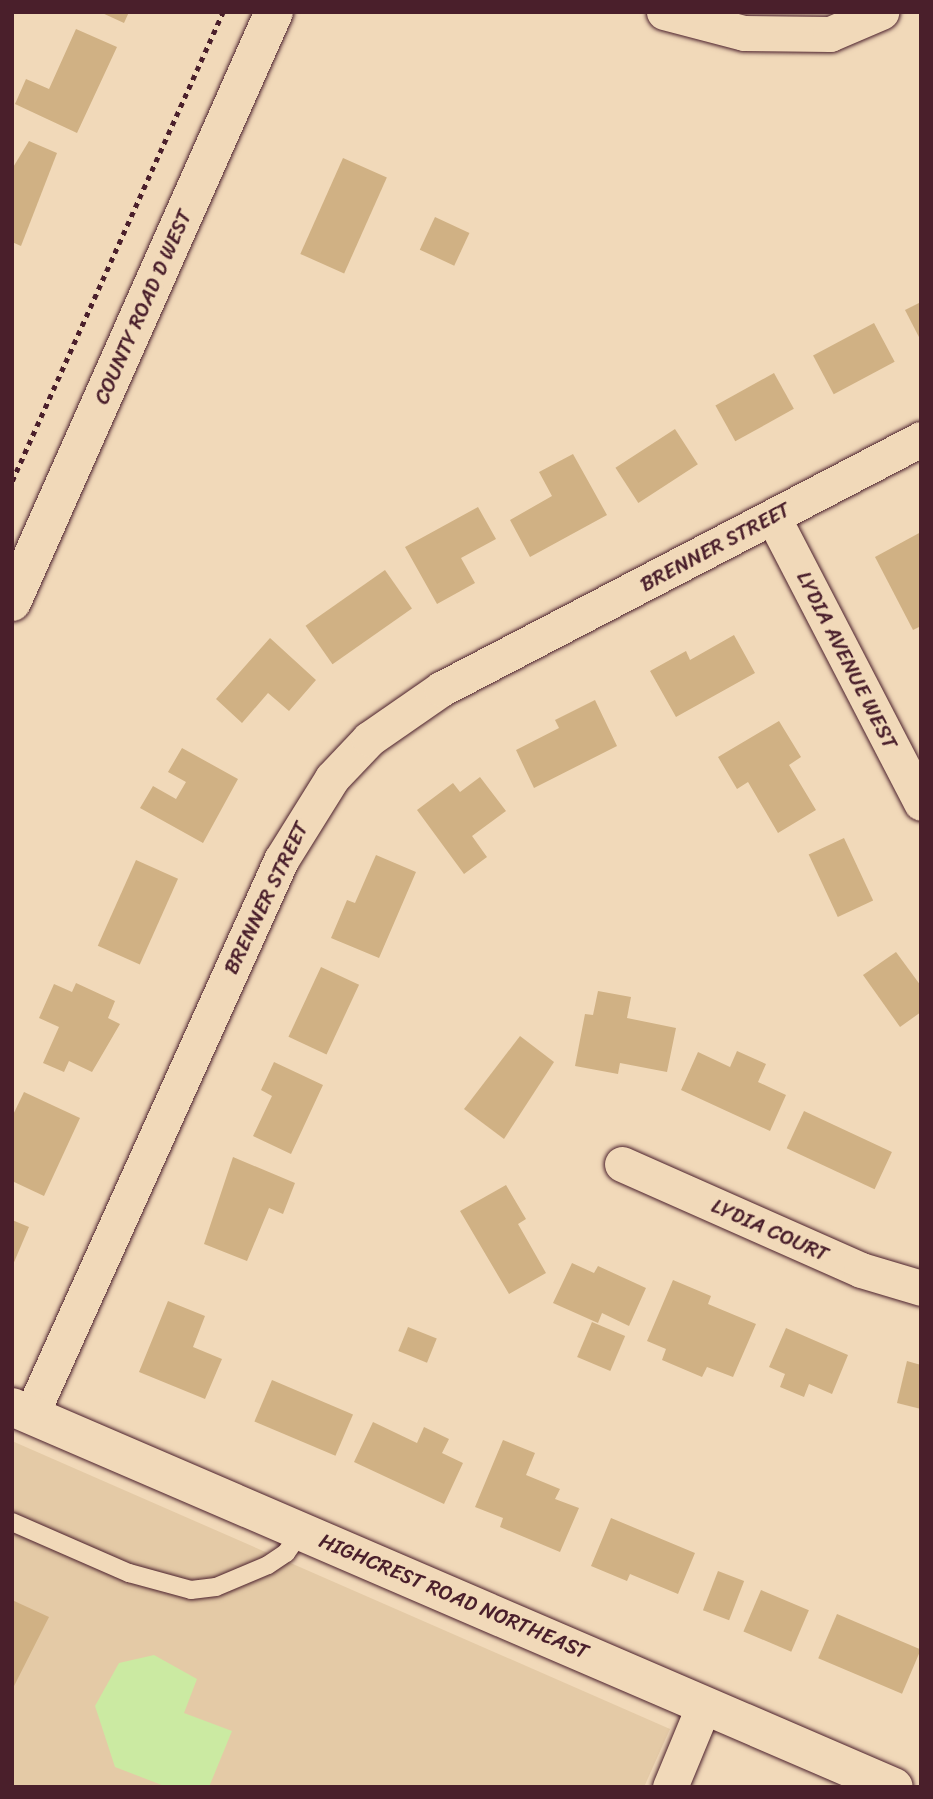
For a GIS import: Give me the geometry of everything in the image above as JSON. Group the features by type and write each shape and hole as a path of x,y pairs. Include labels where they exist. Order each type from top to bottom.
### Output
{"street":[{"name":"COUNTY ROAD D WEST","path":"12,601 274,12"},
{"path":"664,12 744,33 830,34 881,12"},
{"name":"BRENNER STREET","path":"22,1411 281,860 332,778 369,739 441,689 921,439"},
{"name":"LYDIA AVENUE WEST","path":"772,517 921,803"},
{"name":"LYDIA COURT","path":"622,1164 862,1270 921,1288"},
{"name":"HIGHCREST ROAD NORTHEAST","path":"22,1411 894,1787"},
{"path":"670,1787 704,1705"}],"lane":[{"path":"12,1522 129,1573 191,1590 216,1587 268,1565 286,1552 302,1530"}],"path":[{"path":"12,481 223,12"}],"shaded area":[{"path":"12,1441 670,1729 644,1787 12,1787"}],"green space":[{"path":"154,1655 197,1679 184,1713 232,1731 209,1787 167,1787 115,1767 95,1706 119,1663"}],"building":[{"path":"100,12 129,12 124,23"},
{"path":"76,29 117,47 77,133 15,104 26,79 49,89"},
{"path":"29,141 57,153 21,246 12,242 12,169"},
{"path":"343,158 387,178 344,273 300,254"},
{"path":"435,217 469,233 454,266 420,250"},
{"path":"921,302 921,341 905,310"},
{"path":"874,323 895,362 834,394 813,355"},
{"path":"774,373 794,409 735,441 715,405"},
{"path":"675,429 698,464 638,503 615,468"},
{"path":"573,454 607,515 530,557 510,520 552,496 539,472"},
{"path":"478,507 496,539 461,558 475,583 437,604 405,547"},
{"path":"921,532 921,626 913,630 875,557"},
{"path":"385,570 412,609 333,664 306,626"},
{"path":"734,635 755,673 676,717 650,671 686,651 690,660"},
{"path":"270,638 316,680 289,711 268,693 242,723 216,699"},
{"path":"595,700 617,746 534,788 516,750 559,728 555,720"},
{"path":"779,721 801,757 789,765 816,810 778,833 748,782 737,789 718,757"},
{"path":"182,748 238,779 203,843 140,808 153,786 176,799 186,782 168,772"},
{"path":"480,777 506,811 472,836 487,857 464,874 417,810 453,783 460,792"},
{"path":"844,838 873,901 838,917 809,854"},
{"path":"376,855 416,872 379,958 331,938 347,900 355,903"},
{"path":"136,860 178,879 140,965 98,946"},
{"path":"896,952 921,986 921,1012 900,1027 863,975"},
{"path":"321,967 359,985 327,1055 288,1037"},
{"path":"76,983 115,1001 108,1018 120,1024 92,1072 69,1061 64,1072 43,1063 59,1027 39,1018 54,984 72,992"},
{"path":"598,991 631,997 627,1018 676,1028 667,1072 620,1063 618,1074 575,1066 585,1014 593,1015"},
{"path":"520,1036 554,1062 504,1139 464,1109"},
{"path":"737,1051 766,1064 758,1082 786,1095 770,1131 681,1090 698,1052 730,1067"},
{"path":"274,1062 323,1085 291,1154 253,1136 272,1096 261,1090"},
{"path":"24,1092 80,1118 44,1196 12,1181 12,1117"},
{"path":"804,1111 892,1152 875,1189 787,1148"},
{"path":"233,1157 295,1183 283,1214 269,1208 247,1261 204,1244"},
{"path":"506,1185 526,1219 518,1224 546,1273 509,1294 460,1211"},
{"path":"12,1220 29,1227 12,1267"},
{"path":"572,1263 594,1273 598,1266 646,1288 629,1326 602,1313 598,1323 553,1303"},
{"path":"673,1280 711,1296 708,1304 756,1324 733,1377 707,1367 702,1377 662,1360 666,1349 647,1341"},
{"path":"168,1301 205,1316 193,1347 222,1359 205,1399 139,1372"},
{"path":"592,1322 625,1336 610,1371 577,1357"},
{"path":"408,1327 437,1339 427,1363 398,1351"},
{"path":"786,1328 848,1355 832,1394 809,1384 804,1397 780,1387 785,1374 769,1367"},
{"path":"907,1361 921,1365 921,1409 897,1403"},
{"path":"272,1380 353,1414 335,1456 254,1421"},
{"path":"373,1422 417,1443 424,1427 449,1439 442,1453 463,1463 444,1504 354,1462"},
{"path":"503,1440 535,1453 526,1475 560,1489 555,1499 579,1508 560,1552 500,1527 503,1518 475,1507"},
{"path":"611,1518 695,1553 678,1594 630,1574 627,1581 591,1566"},
{"path":"718,1571 744,1581 729,1620 703,1610"},
{"path":"761,1590 809,1610 791,1652 743,1631"},
{"path":"12,1600 49,1617 12,1690"},
{"path":"837,1614 921,1650 902,1694 818,1658"}]}
